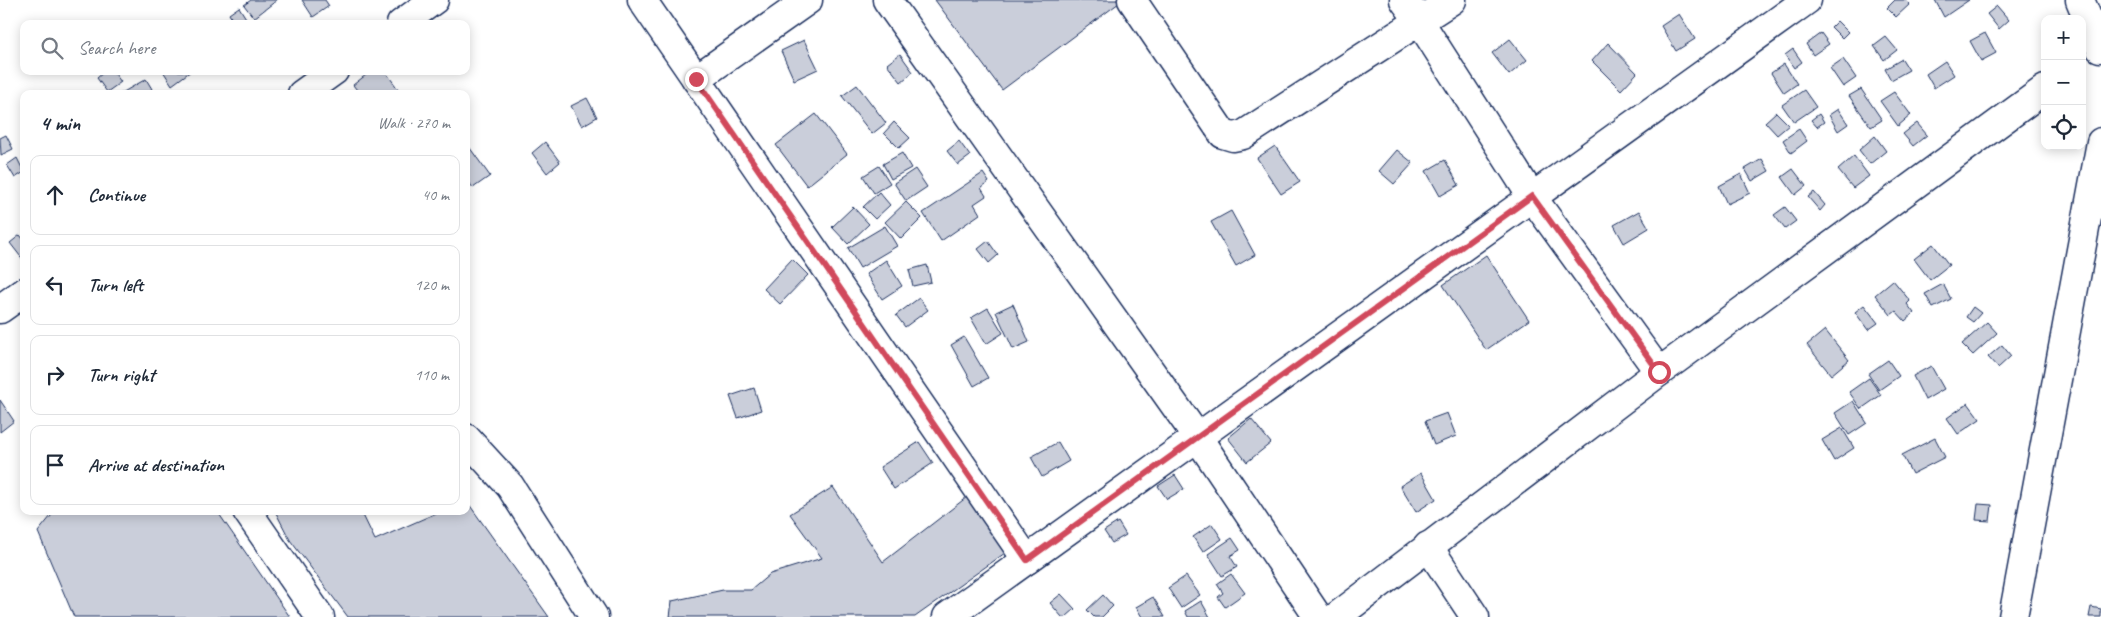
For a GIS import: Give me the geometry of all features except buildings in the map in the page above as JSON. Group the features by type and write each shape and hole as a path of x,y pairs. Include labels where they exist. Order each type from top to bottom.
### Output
{"street":[{"path":"406,20 434,0"},
{"path":"642,0 1027,560"},
{"path":"696,79 808,0"},
{"path":"887,0 1198,438 1318,617"},
{"path":"1132,0 1223,134 1233,137 1243,135 1452,0"},
{"path":"1404,0 1532,196 1659,372"},
{"path":"947,617 1807,0"},
{"path":"2080,0 2094,52"},
{"path":"308,90 328,75"},
{"path":"1336,617 1659,372 2041,92"},
{"path":"2013,617 2101,142"},
{"path":"0,309 20,295"},
{"path":"470,442 510,486 594,617"},
{"path":"250,515 320,617"},
{"path":"1428,546 1475,617"}],"route":[{"path":"696,79 1027,560 1532,196 1659,372"}]}
